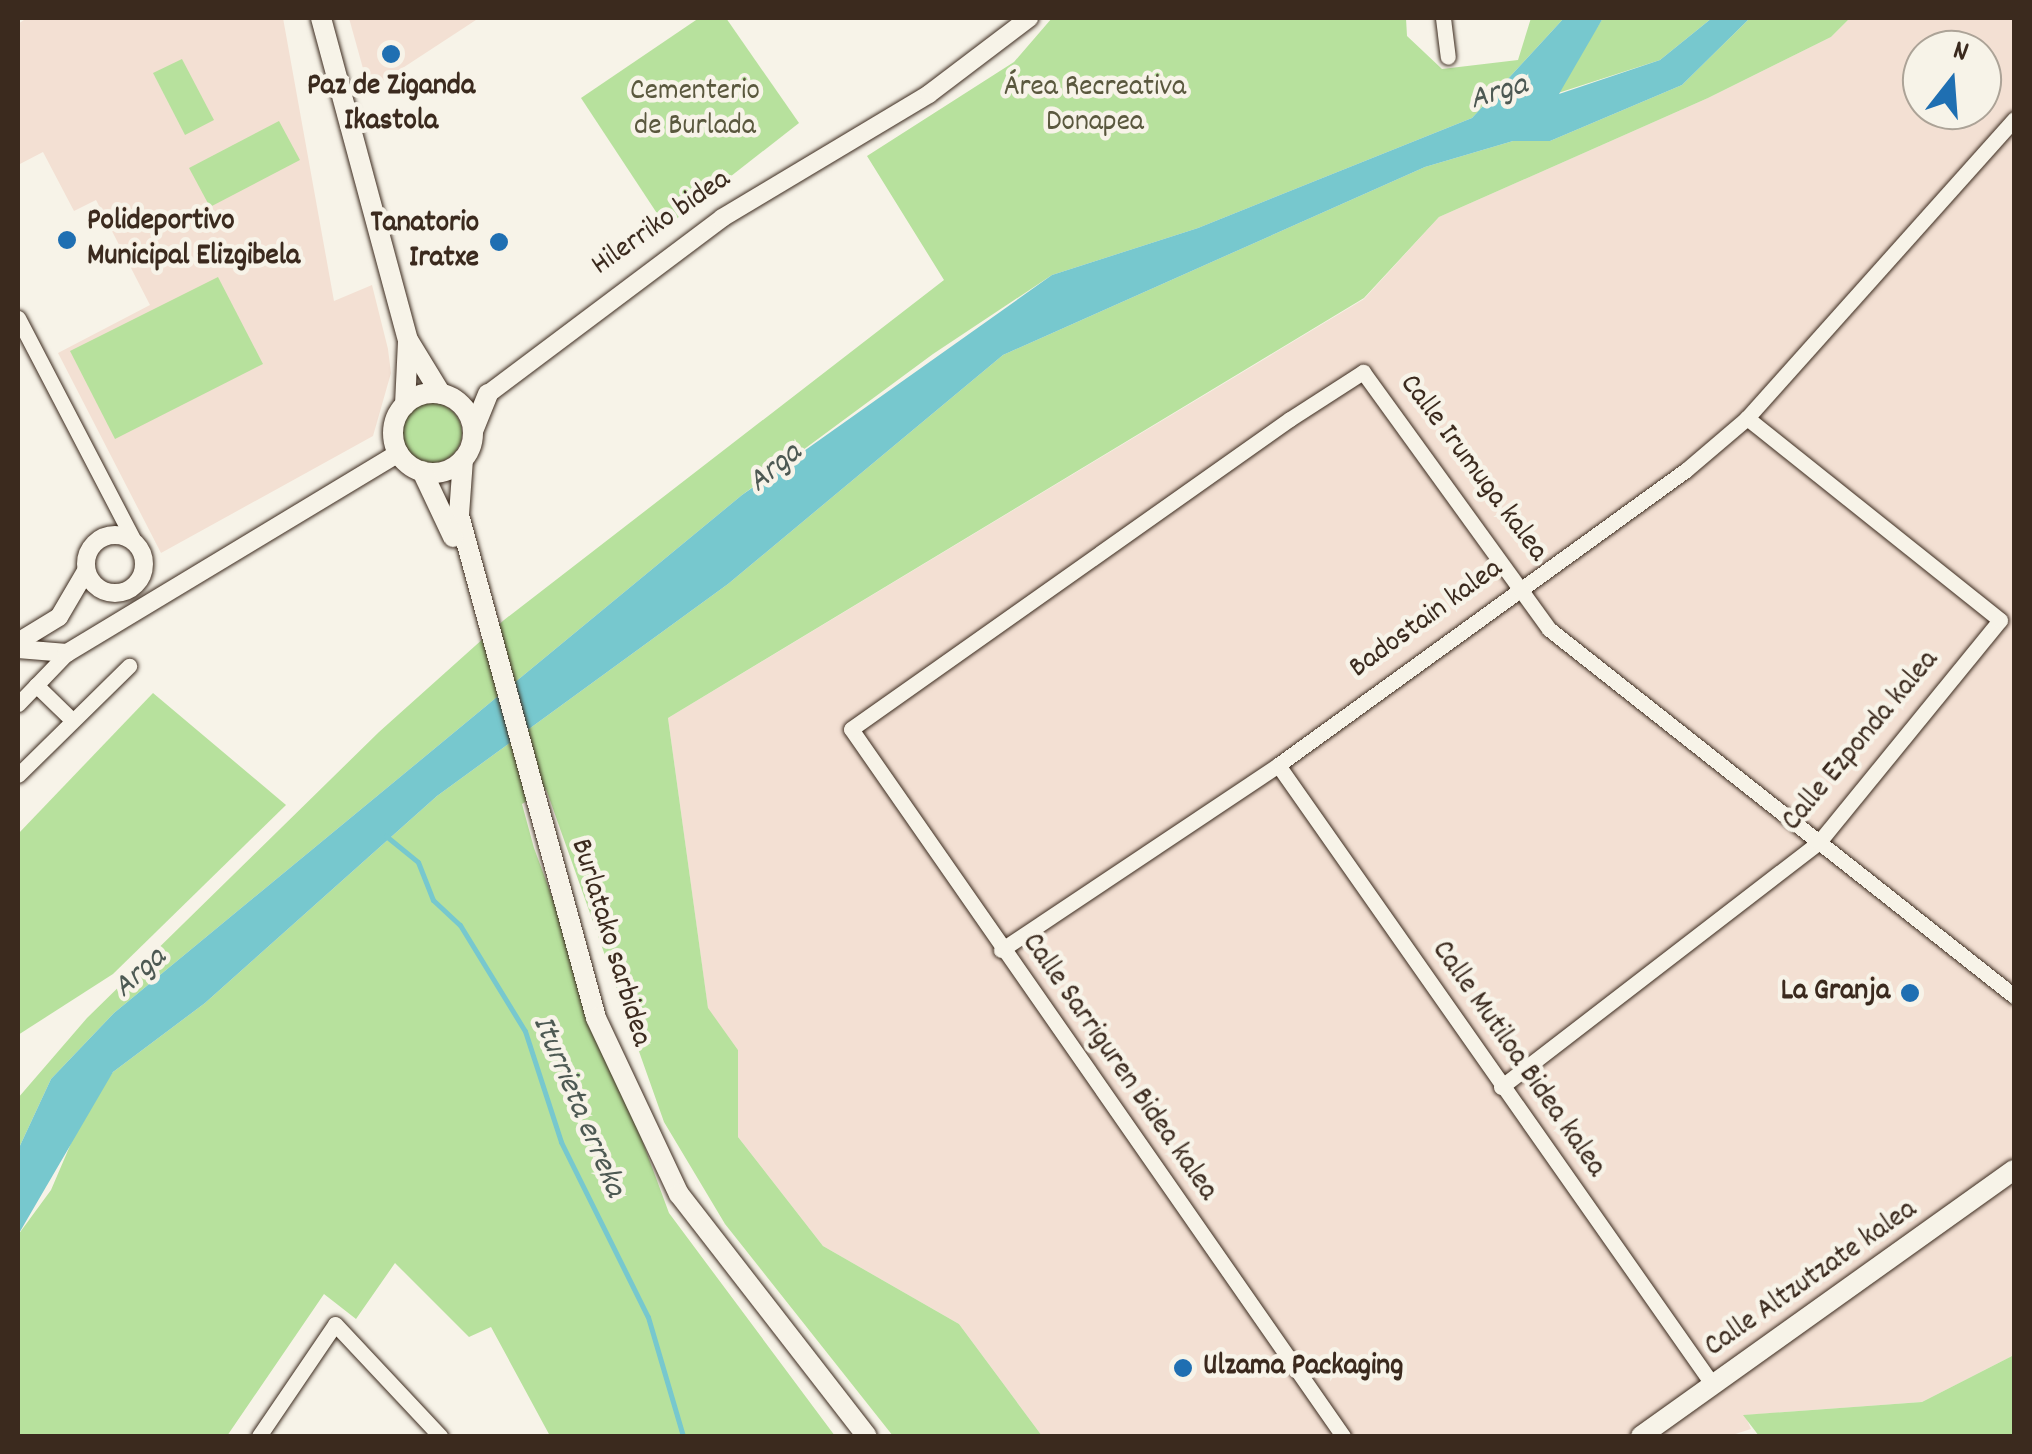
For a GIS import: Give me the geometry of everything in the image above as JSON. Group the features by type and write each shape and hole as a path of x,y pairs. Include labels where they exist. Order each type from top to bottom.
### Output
{"main road":[{"path":"321,18 408,340 405,405 394,428 399,453 422,472 463,459 488,394"},
{"path":"408,340 473,431"},
{"name":"Hilerriko bidea","path":"446,396 488,394"},
{"path":"405,405 446,396"},
{"name":"Burlatako sarbidea","path":"463,459 459,515 478,612"},
{"name":"Burlatako sarbidea","path":"422,472 448,518 478,612 606,1076 665,1197 850,1436"},
{"name":"Burlatako sarbidea","path":"532,816 596,1018 679,1194 867,1436"},
{"name":"Calle Altzutzate kalea","path":"1641,1436 2014,1170"}],"street":[{"name":"Hilerriko bidea","path":"488,394 722,218 929,94 1030,18"},
{"path":"1443,18 1448,57"},
{"name":"Badostain kalea","path":"1001,950 1278,765 1747,418 2014,118"},
{"path":"18,318 144,566 137,595 67,653 18,704"},
{"name":"Calle Irumuga kalea","path":"851,729 1364,372 1523,583 1549,629 2014,996"},
{"name":"Calle Ezponda kalea","path":"1500,1088 1819,842 2000,620 1747,418"},
{"path":"86,571 105,591 137,595 174,585 399,453"},
{"path":"18,646 59,617 86,571 98,540 135,543"},
{"path":"144,566 174,585"},
{"path":"18,646 67,653"},
{"path":"18,775 128,666"},
{"path":"36,685 71,719"},
{"name":"Calle Sarriguren Bidea kalea","path":"851,729 1001,950 1344,1436"},
{"name":"Calle Mutiloa Bidea kalea","path":"1278,765 1500,1088 1713,1385"},
{"path":"259,1436 335,1324 440,1436"}],"shaded area":[{"path":"27,18 283,18 334,301 372,285 391,373 373,436 161,553 58,353 150,305 96,200 74,211 43,152 18,165 18,24"},
{"name":"Paz de Ziganda Ikastola","path":"349,18 479,18 369,90"},
{"path":"1850,18 2014,18 2014,1355 1922,1402 1745,1415 1751,1429 1729,1436 1042,1436 959,1324 823,1246 738,1137 738,1050 708,1009 668,718 1364,299 1439,217 1708,98 1831,37"}],"green space":[{"name":"Cementerio de Burlada","path":"699,18 726,18 799,123 666,227 581,98"},
{"name":"Área Recreativa Donapea","path":"1052,18 1406,18 1407,36 1442,69 1518,60 1531,18 1564,18 1472,118 1198,228 1052,275 933,354 742,495 114,1013 51,1079 18,1150 18,1098 87,1018 379,732 504,620 944,280 867,156 1014,62"},
{"path":"1603,18 1712,18 1660,60 1555,94"},
{"path":"1750,18 1850,18 1831,37 1708,98 1439,217 1364,298 668,718 708,1008 738,1050 738,1137 823,1246 959,1324 1042,1436 893,1436 725,1224 664,1122 546,789 522,804 534,848 669,1213 835,1436 550,1436 491,1327 469,1337 395,1263 356,1319 324,1294 227,1436 18,1436 18,1235 51,1190 87,1106 113,1072 205,1003 437,796 728,584 1003,355 1425,167 1513,141 1550,141 1682,85"},
{"path":"182,59 214,120 185,135 153,73"},
{"path":"279,121 300,160 210,207 189,168"},
{"path":"218,277 263,364 115,439 70,351"},
{"path":"432,403 453,412 462,433 453,454 432,463 411,454 402,433 411,412"},
{"path":"153,693 286,805 113,974 18,1035 18,834"},
{"path":"2014,1355 2014,1436 1759,1436 1743,1415 1922,1402"}],"water":[{"name":"Arga","path":"1564,18 1603,18 1559,94 1660,60 1712,18 1750,18 1682,85 1550,141 1513,141 1425,167 1003,355 728,584 437,796 205,1003 113,1072 18,1235 18,1150 51,1079 114,1013 742,495 1052,275 1198,228 1472,118"}],"waterway":[{"name":"Iturrieta erreka","path":"386,836 418,862 433,900 460,925 525,1031 561,1142 648,1317 683,1436"}],"place":[{"name":"Paz de Ziganda Ikastola","path":"391,54"},
{"name":"Polideportivo Municipal Elizgibela","path":"67,240"},
{"name":"Tanatorio Iratxe","path":"499,242"},
{"name":"La Granja","path":"1910,993"},
{"name":"Ulzama Packaging","path":"1183,1368"}]}
